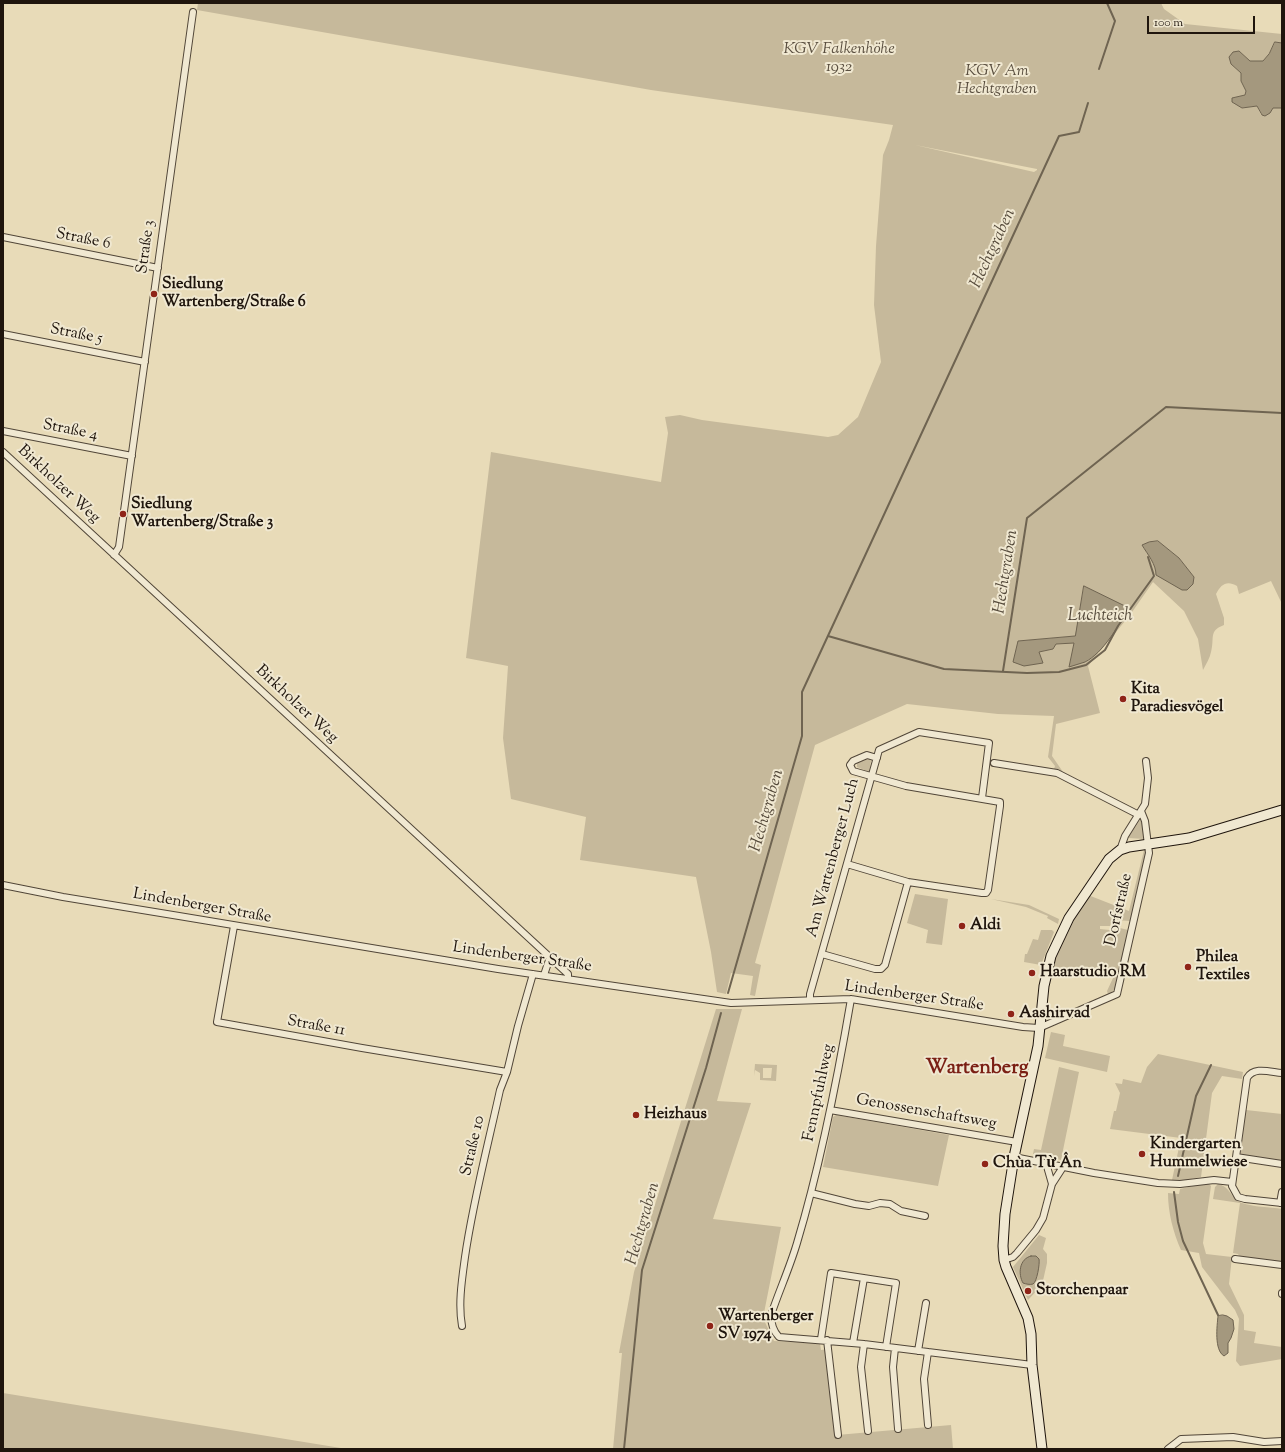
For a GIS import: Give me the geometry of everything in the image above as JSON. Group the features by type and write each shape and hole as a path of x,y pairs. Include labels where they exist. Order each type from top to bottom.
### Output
{"main road":[{"name":"Dorfstraße","path":"1042,1449 1032,1365 1031,1334 1028,1318 1006,1267 1003,1246 1005,1214 1014,1157 1035,1059 1048,964 1053,949 1069,918 1109,859 1120,850 1128,847 1148,848 1196,837 1282,810"}],"street":[{"name":"Straße 3","path":"114,555 119,547 193,12"},
{"name":"Straße 6","path":"3,237 158,268"},
{"name":"Straße 5","path":"3,334 145,362"},
{"name":"Straße 4","path":"3,431 132,456"},
{"name":"Birkholzer Weg","path":"3,452 550,957 568,974 568,978"},
{"path":"847,864 908,882 986,893 988,890 1000,802 997,800 982,798 906,786 871,776 879,750 919,732 989,743 990,747 982,798"},
{"name":"Am Wartenberger Luch","path":"810,1000 810,994 871,776 853,771 850,768 850,765 853,761 867,755 877,758"},
{"name":"Dorfstraße","path":"1120,850 1126,836 1145,804 1148,778 1146,761"},
{"path":"994,763 1057,773 1140,813"},
{"name":"Dorfstraße","path":"1039,1028 1117,994 1148,848 1145,821 1140,813"},
{"path":"822,954 881,969 885,965 908,882"},
{"name":"Lindenberger Straße","path":"3,885 234,926 533,974 731,1003 851,999 1024,1028 1039,1028"},
{"name":"Straße 11","path":"234,926 217,1022 365,1049 507,1072"},
{"path":"544,975 550,957"},
{"name":"Straße 10","path":"462,1326 460,1318 461,1294 468,1233 500,1090 507,1072 533,974"},
{"name":"Fennpfuhlweg","path":"851,999 830,1110 811,1192 796,1244 771,1315 771,1322 779,1337 886,1346 1032,1365"},
{"path":"1282,1073 1260,1070 1249,1074 1247,1078 1232,1182 1232,1186 1238,1197 1245,1199 1281,1203 1282,1192"},
{"name":"Genossenschaftsweg","path":"830,1110 1017,1142"},
{"path":"1014,1157 1137,1181 1172,1184 1214,1180 1232,1182"},
{"path":"1236,1157 1282,1164"},
{"path":"1046,1163 1052,1184"},
{"path":"1004,1260 1017,1253 1040,1224 1052,1184 1063,1167"},
{"path":"811,1192 855,1204 869,1206 880,1203 890,1204 901,1211 925,1216"},
{"path":"1235,1259 1282,1266"},
{"path":"838,1435 824,1340 831,1273 896,1283 886,1346"},
{"path":"853,1343 864,1278"},
{"path":"918,1351 926,1304"},
{"path":"864,1344 861,1367 868,1430"},
{"path":"896,1348 893,1367 898,1429"},
{"path":"928,1352 924,1380 928,1424"},
{"path":"1168,1449 1181,1440 1233,1437 1264,1442 1282,1441"}],"green space":[{"path":"198,3 1161,3 1164,9 1185,24 1282,34 1282,43 1275,42 1269,54 1263,61 1250,61 1239,51 1231,64 1241,73 1241,81 1246,91 1245,95 1233,98 1242,108 1257,106 1261,115 1273,108 1282,108 1282,604 1271,581 1239,594 1237,586 1230,583 1222,585 1216,594 1224,618 1224,625 1219,627 1214,632 1208,661 1203,670 1198,639 1184,611 1153,582 1130,615 1088,666 1100,713 1056,724 1052,756 1063,772 1054,769 1055,766 1048,757 1054,716 998,714 907,704 815,745 755,963 761,965 755,996 750,995 753,976 731,973 726,994 717,992 711,952 696,877 580,860 586,817 511,799 503,738 508,666 466,658 491,452 661,482 668,433 665,417 680,415 702,420 828,437 838,435 858,417 881,362 874,305 876,246 883,155 893,125 651,90 197,10","holes":["915,145 1037,169 1037,170 1034,172","1158,541 1179,558 1194,577 1156,575 1153,563 1143,545","1118,626 1098,652 1085,662 1074,642 1056,644 1053,649 1039,652 1043,663 1018,641 1075,636"]},
{"path":"868,759 871,761 869,772 857,767 857,763"},
{"path":"1140,820 1142,821 1144,839 1128,838"},
{"path":"1144,850 1146,850 1130,921 1115,920 1114,924 1111,923 1110,926 1100,926 1100,929 1119,931 1120,928 1128,930 1115,988 1108,994 1107,991 1113,978 1081,973 1053,966 1055,961 1053,959 1063,936 1088,895 1129,911"},
{"path":"915,894 948,899 942,945 926,943 928,930 907,923"},
{"path":"991,899 1029,905 1059,919 1058,924 1047,918 1048,916 1026,907"},
{"path":"1041,930 1052,930 1054,932 1041,965 1024,962 1025,954 1027,954 1033,939 1038,940"},
{"name":"Wartenberger SV 1974","path":"716,1009 742,1009 717,1101 751,1103 713,1219 781,1227 763,1318 774,1341 820,1343 821,1350 828,1349 837,1435 951,1425 953,1449 613,1449 622,1353 619,1353 634,1272"},
{"path":"1051,1032 1065,1035 1063,1046 1110,1056 1107,1072 1045,1058"},
{"path":"1158,1054 1243,1072 1242,1079 1222,1076 1212,1093 1201,1177 1181,1181 1172,1180 1181,1138 1110,1129 1120,1093 1115,1083 1122,1084 1123,1079 1141,1083 1147,1067"},
{"path":"755,1064 777,1065 776,1081 760,1080 760,1073 755,1070 754,1076","holes":["763,1068 772,1068 771,1078 763,1078"]},
{"path":"1059,1067 1079,1072 1061,1160 1033,1154 1034,1149 1041,1150"},
{"path":"1246,1110 1282,1114 1282,1162 1240,1156"},
{"path":"836,1115 949,1135 938,1186 823,1167 833,1117"},
{"path":"1201,1184 1209,1184 1211,1186 1203,1243 1206,1254 1232,1257 1229,1284 1244,1315 1244,1330 1256,1332 1254,1343 1282,1347 1282,1359 1240,1366 1236,1361 1239,1319 1235,1310 1202,1267 1199,1253 1181,1250 1172,1222 1168,1193 1179,1194 1180,1189"},
{"path":"1218,1184 1225,1187 1235,1199 1242,1203 1282,1209 1282,1262 1240,1257 1238,1254 1233,1253 1240,1203 1213,1199 1215,1187"},
{"path":"1039,1235 1046,1238 1043,1249 1047,1254 1047,1263 1042,1285 1028,1300 1013,1267"},
{"path":"3,1393 347,1449 3,1449"}],"water":[{"path":"1275,42 1282,43 1282,108 1273,108 1270,113 1265,116 1262,115 1257,106 1242,108 1232,102 1232,98 1245,95 1246,91 1241,81 1241,73 1231,64 1229,57 1233,52 1239,51 1250,61 1263,61 1269,54"},
{"path":"1158,541 1179,558 1194,577 1193,584 1187,590 1182,590 1156,575 1153,563 1142,545 1149,542"},
{"name":"Luchteich","path":"1084,586 1129,608 1110,638 1098,652 1085,662 1069,667 1074,643 1056,644 1053,649 1039,652 1043,663 1024,666 1013,662 1018,641 1075,636"},
{"path":"1031,1256 1036,1256 1039,1259 1036,1280 1033,1284 1023,1283 1020,1275 1022,1263"},
{"path":"1223,1315 1233,1320 1234,1329 1228,1343 1228,1353 1224,1356 1221,1353 1217,1343 1218,1316"}],"waterway":[{"name":"Hechtgraben","path":"1099,69 1115,21 1107,3"},
{"name":"Hechtgraben","path":"728,993 802,736 802,692 1059,136 1079,132 1088,103"},
{"name":"Hechtgraben","path":"1003,671 1027,518 1166,407 1282,413"},
{"path":"828,636 944,669 1027,673 1059,672 1086,665 1105,650 1118,626 1154,576 1148,557"},
{"name":"Hechtgraben","path":"624,1449 642,1270 706,1068 721,1013"},
{"path":"1178,1176 1196,1096 1211,1065"},
{"path":"1174,1192 1178,1222 1183,1241 1218,1315"}],"place":[{"name":"Siedlung Wartenberg/Straße 6","path":"154,294"},
{"name":"Siedlung Wartenberg/Straße 3","path":"123,514"},
{"name":"Kita Paradiesvögel","path":"1123,699"},
{"name":"Aldi","path":"962,926"},
{"name":"Philea Textiles","path":"1188,967"},
{"name":"Haarstudio RM","path":"1032,973"},
{"name":"Aashirvad","path":"1011,1014"},
{"name":"Heizhaus","path":"636,1115"},
{"name":"Kindergarten Hummelwiese","path":"1142,1154"},
{"name":"Chùa Từ Ân","path":"985,1164"},
{"name":"Storchenpaar","path":"1028,1291"},
{"name":"Wartenberger SV 1974","path":"710,1326"}],"district":[{"name":"Wartenberg","path":"977,1070"}],"park label":[{"name":"KGV Falkenhöhe 1932","path":"839,59"},
{"name":"KGV Am Hechtgraben","path":"997,81"}]}
